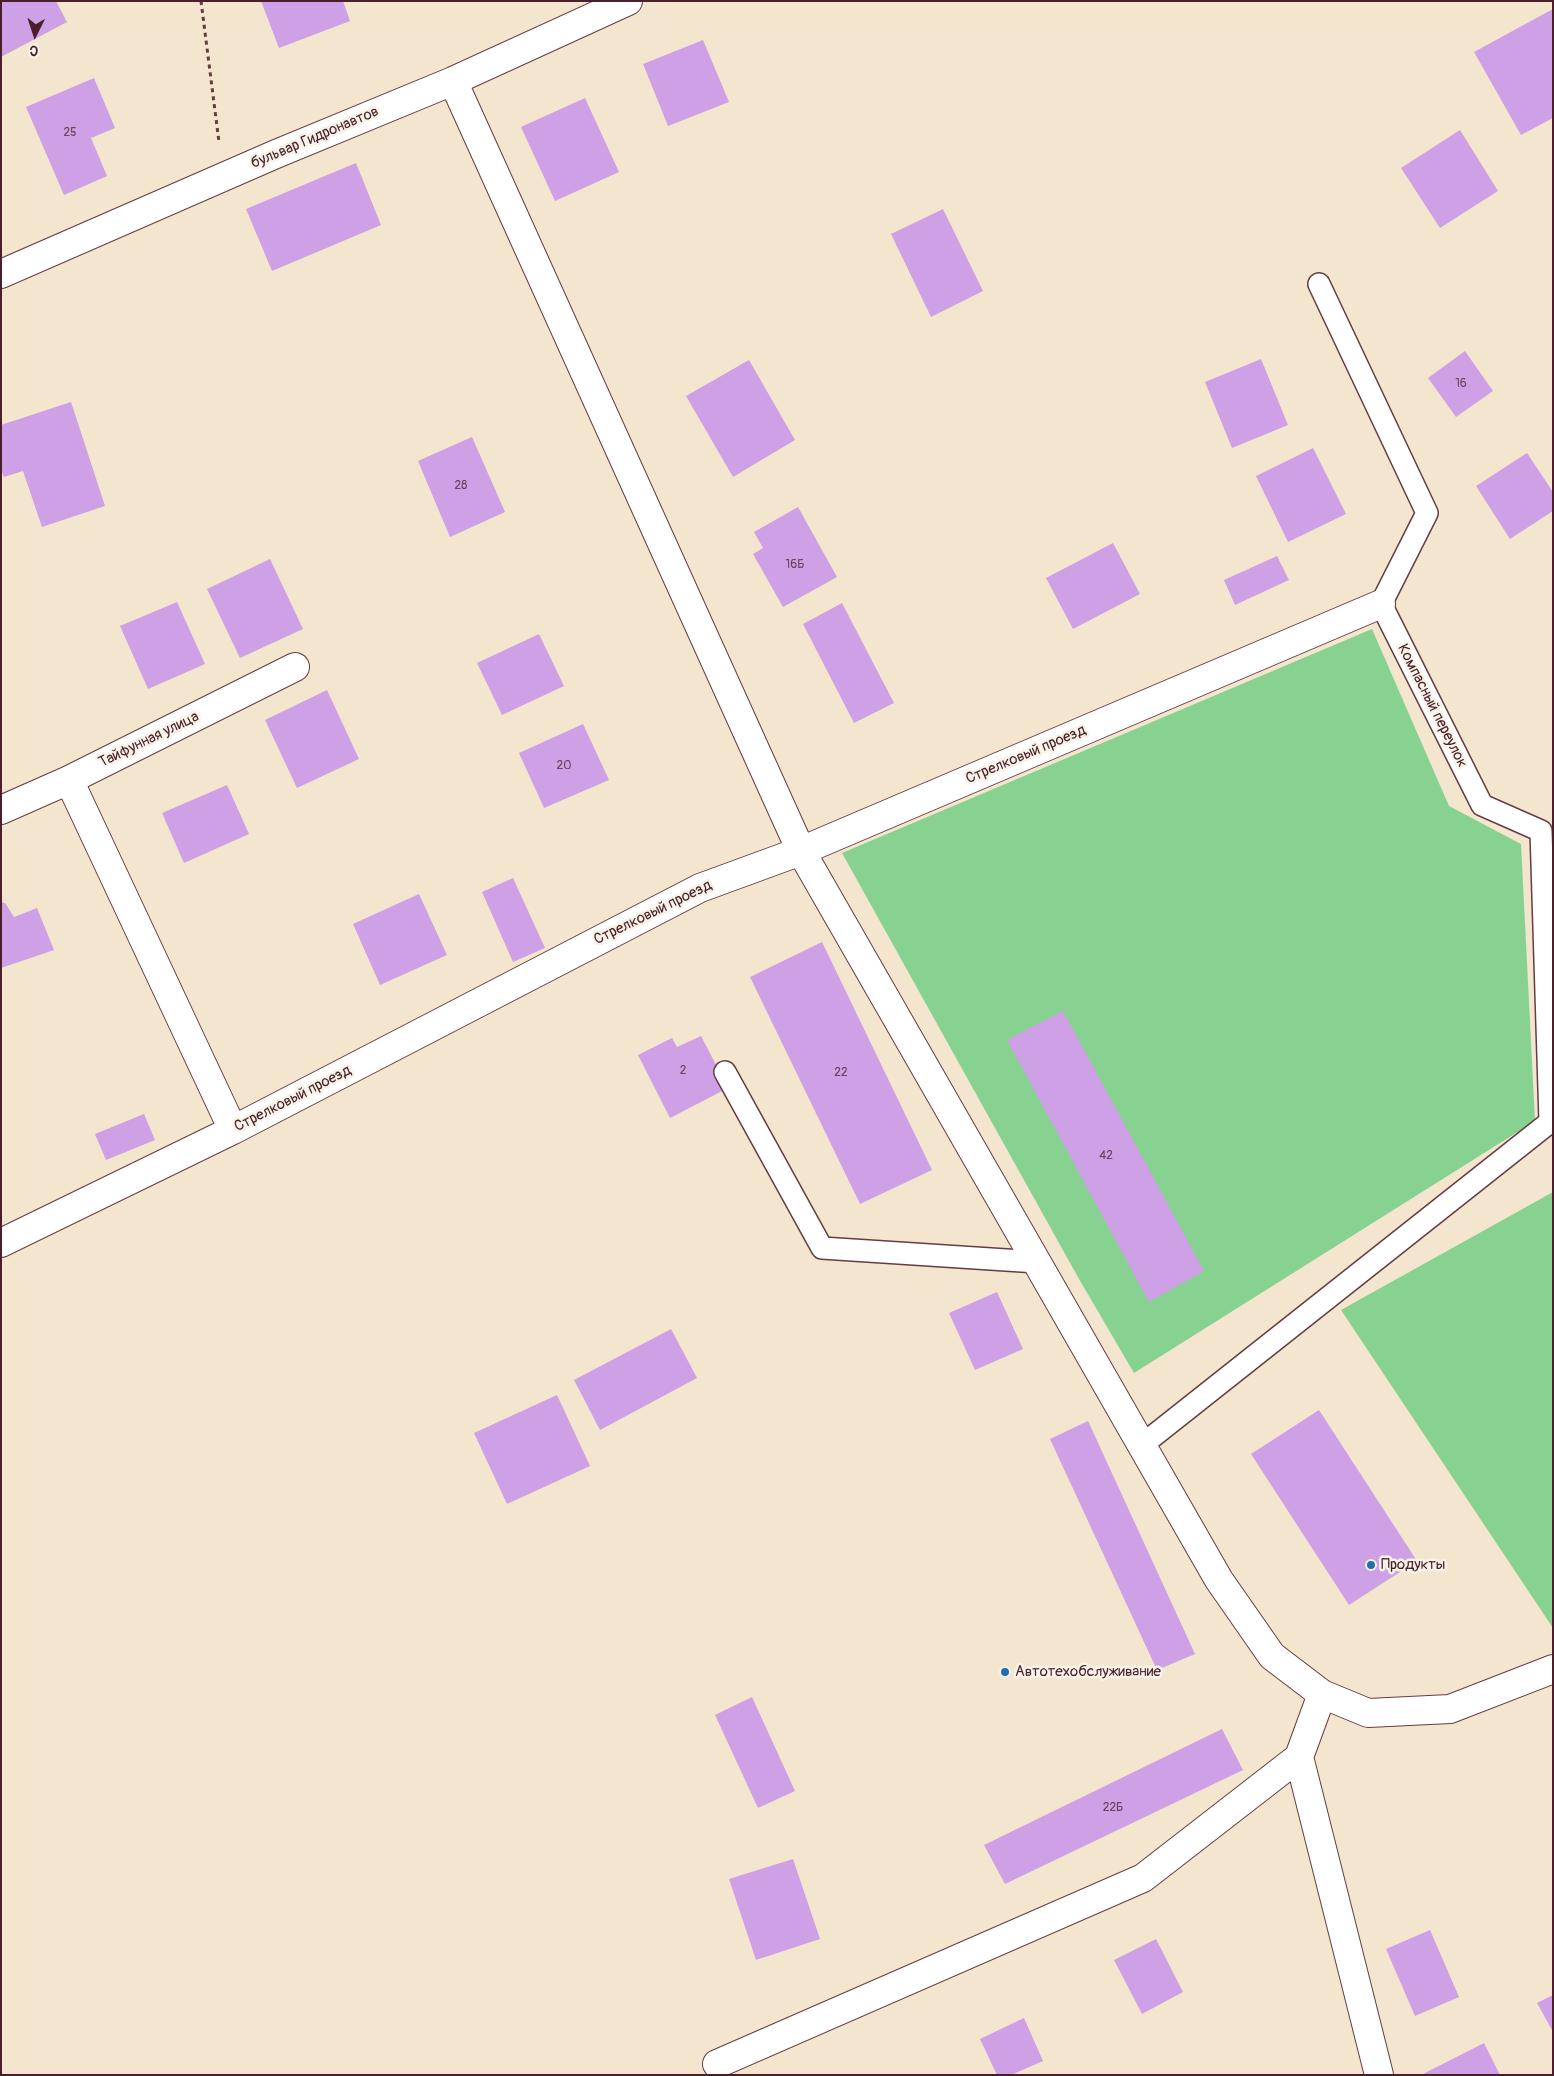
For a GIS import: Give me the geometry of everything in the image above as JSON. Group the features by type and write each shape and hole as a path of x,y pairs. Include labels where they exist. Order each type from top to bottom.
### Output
{"street":[{"name":"бульвар Гидронавтов","path":"1,274 224,177 453,81 628,1"},
{"path":"453,81 801,851 1219,1580 1272,1656 1322,1694 1368,1714 1450,1708 1553,1669"},
{"name":"Стрелковый проезд","path":"1,1243 233,1130 700,888 801,851 1381,604"},
{"name":"Тайфунная улица","path":"1,810 68,780 295,668"},
{"path":"68,780 233,1130"},
{"path":"717,2064 1144,1878 1299,1757 1322,1694"},
{"path":"1299,1757 1379,2075"}],"lane":[{"path":"1319,284 1427,513 1381,604"},
{"name":"Компасный переулок","path":"1381,604 1482,805 1541,832 1552,1122"},
{"path":"725,1072 822,1248 1037,1262"},
{"path":"1142,1445 1552,1122"}],"path":[{"path":"201,1 224,177"}],"green space":[{"path":"1372,629 1449,806 1521,844 1535,1121 1134,1373 1079,1279 842,853"},
{"path":"1553,1192 1553,1628 1341,1310"}],"building":[{"path":"1,1 56,1 67,22 1,57"},
{"path":"261,1 343,1 350,21 279,48"},
{"path":"1553,9 1553,118 1521,135 1474,52"},
{"path":"703,40 729,102 668,126 643,64"},
{"path":"94,78 115,128 91,138 107,176 64,195 26,107"},
{"path":"585,98 619,172 555,201 521,127"},
{"path":"1460,130 1498,191 1440,228 1401,168"},
{"path":"356,163 381,225 272,271 246,209"},
{"path":"943,209 983,291 931,317 891,234"},
{"path":"1465,351 1493,391 1456,417 1428,378"},
{"path":"1261,359 1288,425 1232,448 1205,382"},
{"path":"749,360 795,440 733,477 686,396"},
{"path":"71,402 105,506 42,527 23,471 4,477 1,470 1,425"},
{"path":"472,437 505,512 450,537 418,461"},
{"path":"1313,448 1346,514 1288,542 1256,476"},
{"path":"1527,453 1553,492 1553,511 1510,539 1476,486"},
{"path":"798,507 837,577 783,607 753,554 763,548 754,532"},
{"path":"1113,543 1140,594 1073,629 1046,578"},
{"path":"1277,556 1289,580 1235,605 1224,580"},
{"path":"270,559 303,629 240,658 207,589"},
{"path":"177,602 205,664 148,689 120,626"},
{"path":"842,603 894,703 854,723 803,624"},
{"path":"539,634 564,686 502,715 477,663"},
{"path":"327,690 359,759 297,788 265,720"},
{"path":"583,724 609,780 544,808 519,753"},
{"path":"227,785 249,834 184,863 162,813"},
{"path":"513,878 545,948 513,962 482,892"},
{"path":"419,894 447,955 380,985 353,924"},
{"path":"1,902 5,903 14,917 37,908 54,950 1,968"},
{"path":"822,942 932,1170 860,1204 750,977"},
{"path":"1063,1011 1204,1271 1149,1302 1007,1040"},
{"path":"701,1036 728,1088 670,1118 638,1055 672,1038 677,1047"},
{"path":"144,1114 155,1140 106,1160 95,1134"},
{"path":"997,1292 1023,1349 975,1370 949,1313"},
{"path":"671,1329 697,1378 600,1430 574,1380"},
{"path":"557,1395 590,1466 507,1504 474,1433"},
{"path":"1319,1410 1417,1561 1349,1605 1251,1454"},
{"path":"1088,1421 1195,1654 1157,1670 1050,1439"},
{"path":"752,1697 795,1791 758,1808 715,1715"},
{"path":"1222,1729 1243,1770 1005,1884 984,1845"},
{"path":"793,1859 820,1939 756,1960 729,1879"},
{"path":"1430,1930 1459,1997 1415,2016 1386,1949"},
{"path":"1156,1939 1183,1992 1142,2014 1114,1960"},
{"path":"1553,1995 1553,2032 1537,2003"},
{"path":"1024,2018 1043,2061 1011,2075 997,2075 980,2039"},
{"path":"1484,2043 1500,2075 1421,2075"}],"place":[{"name":"Продукты","path":"1371,1565"},
{"name":"Автотехобслуживание","path":"1005,1672"}]}
